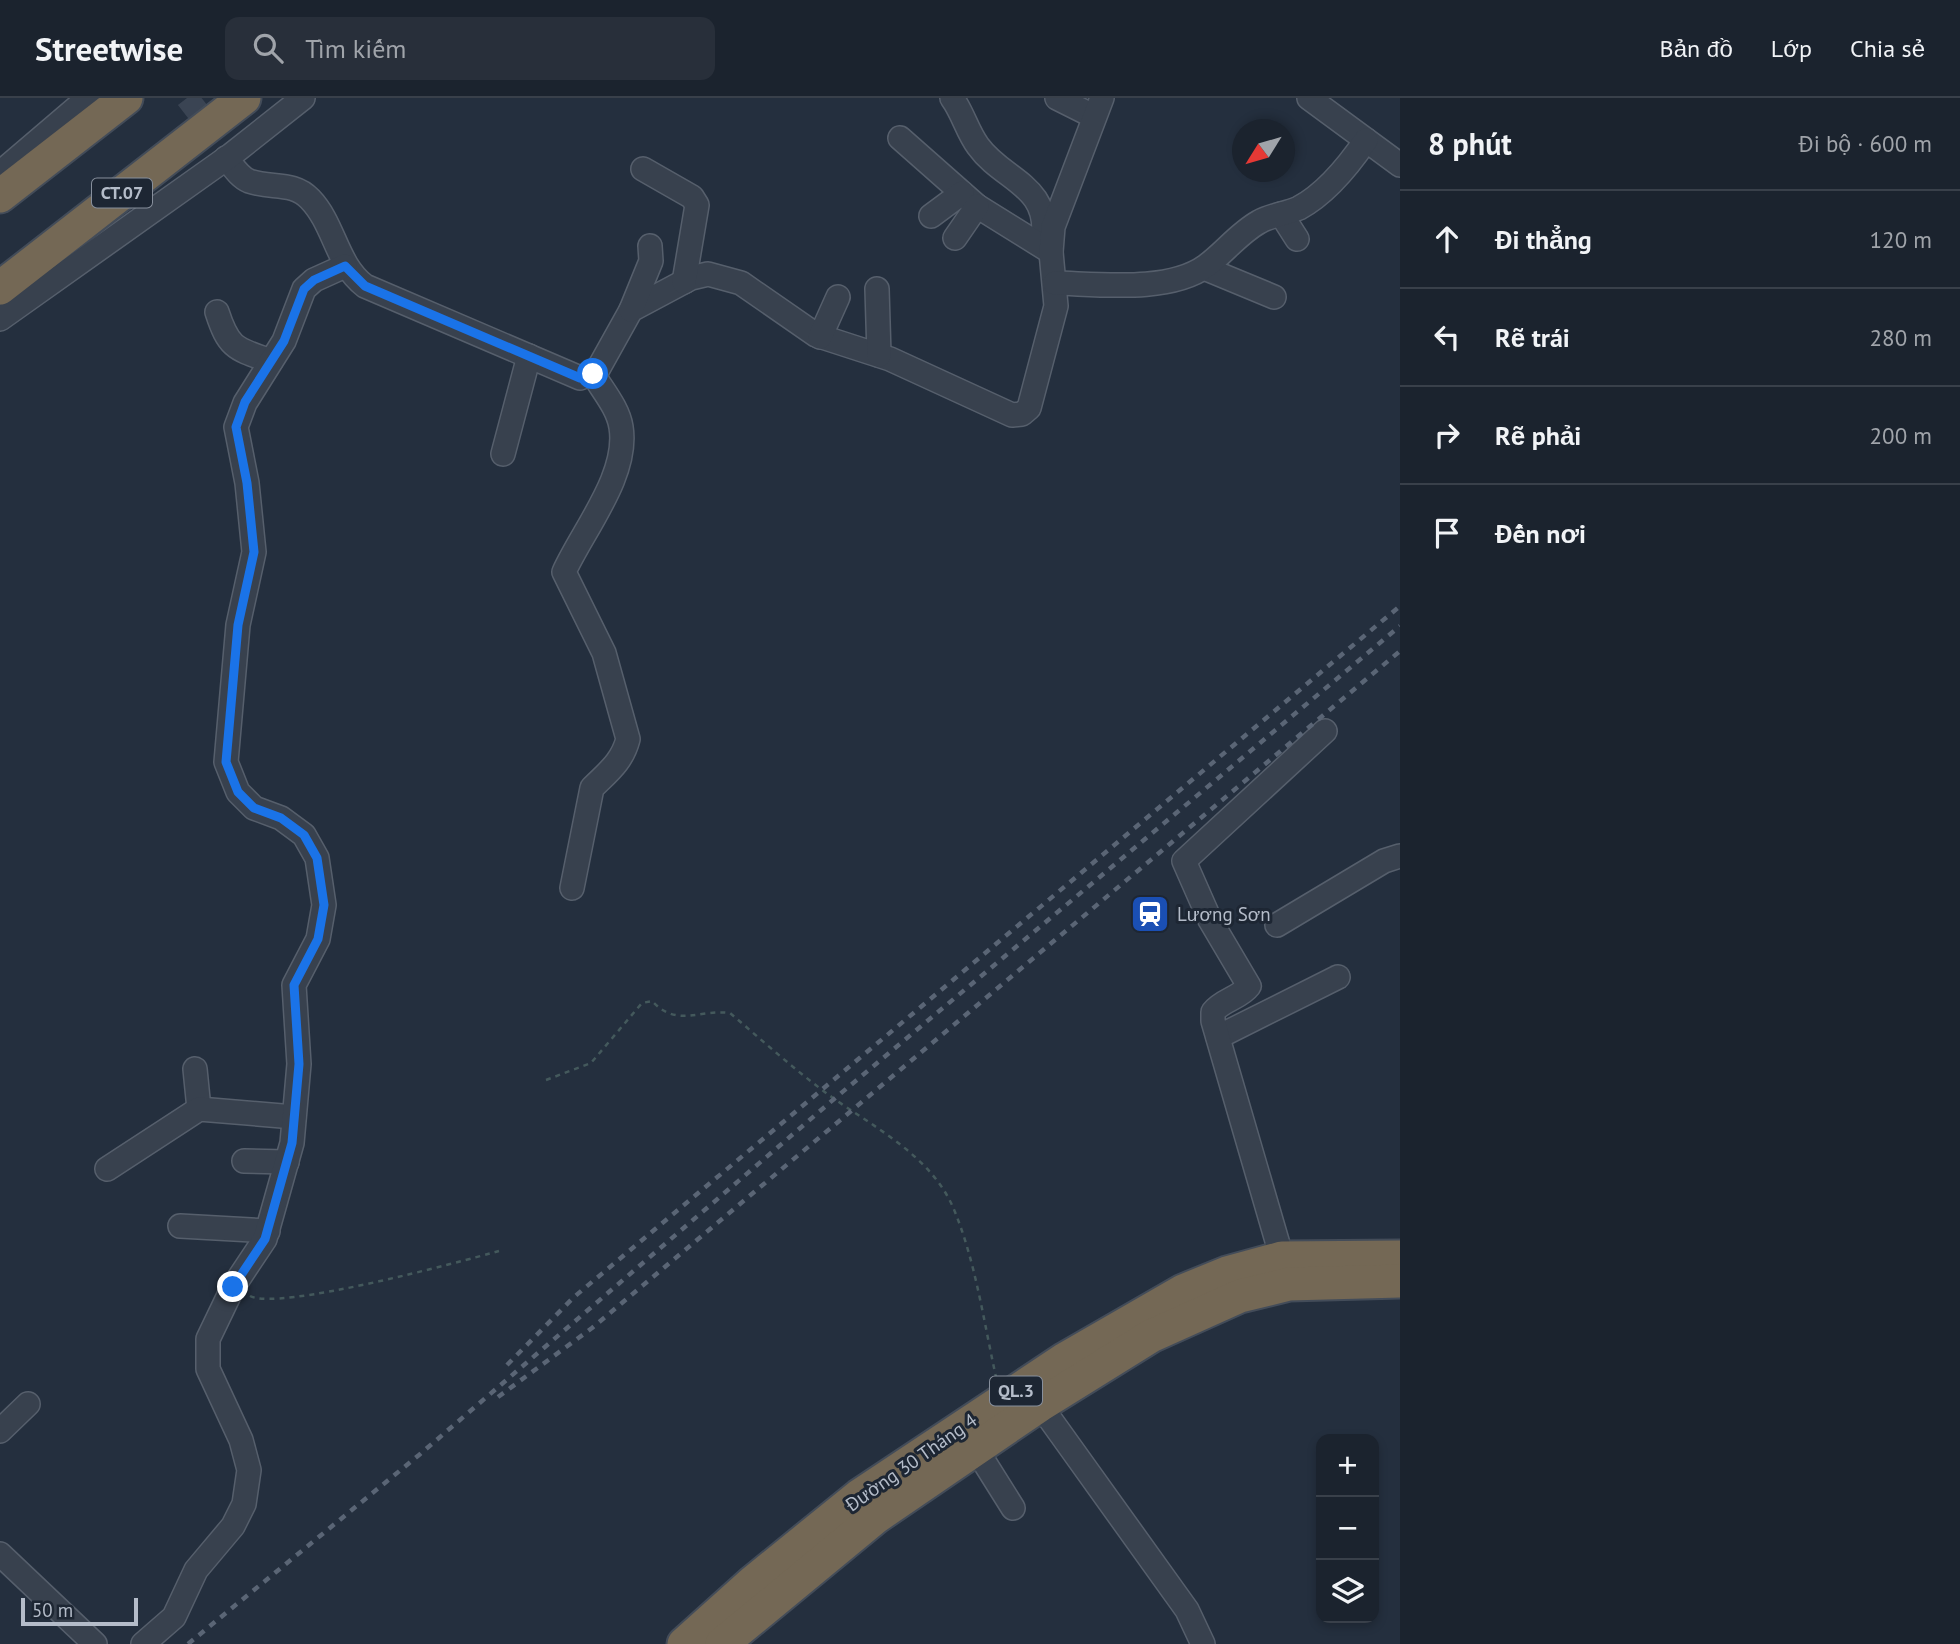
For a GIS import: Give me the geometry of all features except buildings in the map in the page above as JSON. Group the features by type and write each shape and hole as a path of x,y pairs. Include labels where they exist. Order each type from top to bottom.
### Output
{"highway":[{"path":"0,196 126,98"},
{"name":"CT.07","path":"0,288 244,98"},
{"name":"Đường 30 Tháng 4","path":"684,1644 753,1582 859,1496 1065,1359 1183,1291 1227,1273 1285,1271 1400,1257"},
{"name":"Đường 30 Tháng 4","path":"722,1644 876,1517 1104,1364 1192,1315 1240,1296 1285,1271 1400,1281"}],"street":[{"path":"0,173 88,98"},
{"path":"0,319 225,151 303,98"},
{"path":"631,310 684,282 708,274 733,279 820,337 879,355 1012,415 1022,414 1029,408 1056,306 1055,283 1046,250 1045,225 1040,206 1030,190 980,149 964,115 952,98"},
{"path":"1046,250 1098,107 1057,98"},
{"path":"1309,98 1334,105 1366,140 1398,161"},
{"path":"900,138 970,200 1046,250"},
{"path":"1055,283 1130,285 1178,279 1204,268 1253,225 1299,207 1328,185 1350,163 1366,140"},
{"path":"225,151 242,177 251,182 292,186 310,198 326,220 345,266 365,286 580,378 593,374 631,310 651,261 650,246"},
{"path":"643,169 692,197 697,205 684,282"},
{"path":"931,216 970,200"},
{"path":"955,238 970,200"},
{"path":"1282,214 1297,239"},
{"path":"143,1644 174,1617 196,1570 233,1526 244,1504 249,1470 241,1440 208,1369 208,1339 233,1287 268,1231 286,1162 294,1117 299,1064 294,985 318,939 324,905 323,884 317,858 304,835 281,818 254,808 238,792 226,762 238,625 254,552 247,483 236,427 245,402 284,341 304,289 314,280 345,266"},
{"path":"1204,268 1274,297"},
{"path":"877,289 879,355"},
{"path":"820,337 838,297"},
{"path":"217,312 229,343 236,349 271,361"},
{"path":"503,454 529,356"},
{"path":"572,888 592,788 607,776 619,761 628,739 604,653 564,572 608,492 622,443 621,425 614,407 593,374"},
{"path":"1285,1271 1213,1012 1249,986 1210,920 1184,861 1325,731"},
{"path":"1277,925 1364,872 1400,856"},
{"path":"1218,1037 1338,977"},
{"path":"195,1069 199,1109"},
{"path":"107,1169 199,1109 294,1117"},
{"path":"244,1161 286,1162"},
{"path":"180,1226 268,1231"},
{"path":"0,1432 28,1404"},
{"path":"1040,1405 1187,1610 1203,1644"},
{"path":"976,1449 1013,1508"},
{"path":"0,1553 95,1644"}],"path":[{"path":"546,1080 591,1063 642,1003 652,1001 666,1013 676,1017 716,1011 730,1013 834,1099 884,1129 929,1171 955,1210 969,1258 1001,1401"},
{"path":"233,1287 257,1300 293,1299 415,1274 499,1251"}],"tunnel":[{"path":"187,98 219,139"}],"railway":[{"path":"507,1365 574,1297 1400,606"},
{"path":"188,1644 419,1455 834,1099 1400,626"},
{"path":"498,1397 592,1328 1400,651"}],"place":[{"name":"Lương Sơn","path":"1150,914"}],"route":[{"path":"233,1287 265,1239 292,1143 299,1064 298,1013 294,985 318,939 324,905 323,884 317,858 304,835 281,818 254,808 238,792 226,762 238,625 254,552 253,523 236,427 245,402 284,341 296,303 304,289 314,280 345,266 365,286 580,378 593,374"}]}
